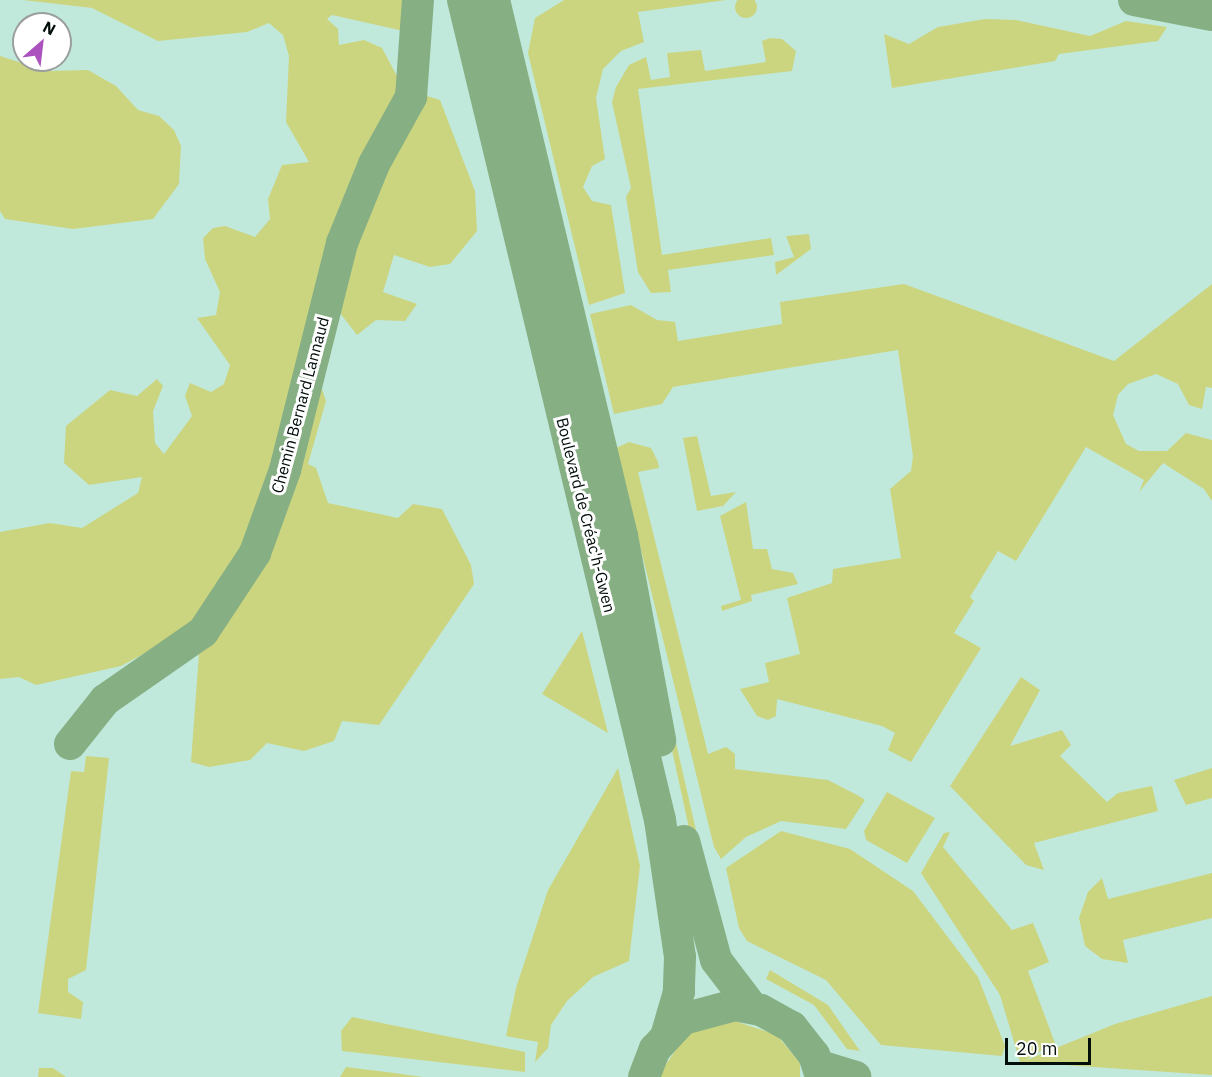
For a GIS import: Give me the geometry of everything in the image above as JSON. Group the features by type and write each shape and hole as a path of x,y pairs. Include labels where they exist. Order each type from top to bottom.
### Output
{"street":[{"name":"Chemin Bernard Lannaud","path":"70,744 105,700 203,632 255,554 285,470 342,243 374,164 411,97 418,0"},
{"name":"Boulevard de Créac'h-Gwen","path":"463,0 669,865 681,971 667,1033"},
{"name":"Boulevard de Créac'h-Gwen","path":"494,0 597,434 700,909 716,960 751,1006"},
{"path":"1134,0 1212,15"},
{"path":"515,220 533,238 580,423 597,434"},
{"path":"644,1077 667,1033 702,1010 751,1006 792,1027 820,1072 855,1077"}],"green space":[{"path":"746,-4 754,-1 757,7 754,15 746,18 738,15 735,7 738,-1"},
{"path":"23,0 424,0 426,36 332,15 327,19 338,29 339,45 364,40 382,48 404,89 440,100 475,191 477,231 450,264 430,267 394,255 383,292 417,304 405,321 376,320 357,335 336,308 307,344 326,401 308,464 316,468 328,503 398,518 413,504 442,509 471,565 474,584 379,725 342,721 334,741 304,751 267,743 250,760 209,767 191,762 199,653 166,642 121,666 36,685 19,677 0,679 0,532 50,523 82,528 138,493 142,477 89,485 64,463 66,426 110,390 137,396 157,379 163,386 153,411 155,443 164,454 192,416 185,396 190,383 211,392 224,384 230,365 197,318 216,315 220,292 205,259 203,238 213,228 225,226 255,237 270,219 268,199 282,165 309,162 286,122 289,56 283,35 269,23 247,32 158,41 92,8"},
{"path":"564,0 726,0 638,12 644,42 621,51 603,69 596,98 605,159 592,166 583,187 592,201 611,205 625,293 589,305 528,53 535,18"},
{"path":"985,19 1016,20 1090,36 1126,21 1167,27 1158,41 1059,54 1055,61 892,88 884,34 909,44 938,27"},
{"path":"770,38 782,39 796,51 792,71 638,89 662,255 771,238 774,255 668,270 671,292 651,293 638,272 626,197 631,188 612,102 616,87 629,65 646,57 651,80 670,77 667,53 701,50 705,71 766,62 762,41"},
{"path":"0,56 12,60 12,72 88,70 116,86 138,110 159,116 174,130 181,146 179,184 153,219 73,229 5,219 0,211"},
{"path":"809,234 811,249 776,275 775,262 794,257 786,236"},
{"path":"904,284 1114,361 1212,284 1212,388 1206,387 1202,409 1189,405 1178,384 1156,374 1128,384 1118,395 1113,415 1126,444 1139,451 1167,451 1186,433 1212,440 1212,501 1204,489 1163,463 1139,492 1144,480 1086,447 1016,561 998,551 970,597 974,601 954,633 981,648 911,762 888,750 895,733 882,726 777,699 776,716 768,720 757,716 740,689 769,682 765,663 800,654 787,598 832,583 833,569 901,558 890,489 911,471 913,456 898,350 673,387 662,404 614,414 590,314 631,305 657,320 675,322 678,341 782,324 780,302"},
{"path":"697,436 711,496 736,492 723,506 697,511 683,438"},
{"path":"629,442 651,448 658,462 659,468 638,472 708,754 726,747 735,754 735,769 828,780 859,796 865,800 846,829 781,821 746,837 721,859 714,847 616,448"},
{"path":"746,502 753,549 767,549 772,569 793,573 798,584 751,595 752,601 722,611 721,606 741,600 720,516"},
{"path":"582,631 608,733 542,694"},
{"path":"1021,677 1040,690 1010,746 1062,730 1071,745 1060,756 1107,802 1118,793 1152,786 1158,811 1034,843 1044,870 1026,865 950,786"},
{"path":"670,741 676,743 704,865 697,865"},
{"path":"86,756 109,758 86,970 68,979 68,992 83,1002 81,1019 38,1013 71,771 84,772"},
{"path":"618,768 640,866 629,961 593,977 567,1001 551,1025 548,1048 535,1062 538,1042 506,1036 516,988 548,890"},
{"path":"1212,768 1212,798 1186,805 1174,780"},
{"path":"887,792 935,818 907,863 866,840 864,831"},
{"path":"781,831 850,849 913,891 978,977 1005,1046 1002,1056 881,1045 826,980 747,941 739,928 726,868"},
{"path":"950,832 943,847 1012,930 1033,923 1049,962 1028,971 1055,1043 1024,1061 1115,1024 1212,996 1212,1075 1020,1062 1000,995 921,873 944,833"},
{"path":"1212,873 1212,918 1123,940 1128,963 1102,959 1085,946 1079,918 1088,892 1102,878 1108,899"},
{"path":"770,970 828,1005 860,1051 847,1049 814,1005 766,979"},
{"path":"352,1017 525,1052 525,1072 342,1051 341,1031"},
{"path":"732,1020 777,1035 800,1063 800,1077 657,1077 687,1034"},
{"path":"346,1067 394,1073 423,1077 340,1077"},
{"path":"39,1068 53,1068 66,1077 38,1077"}]}
